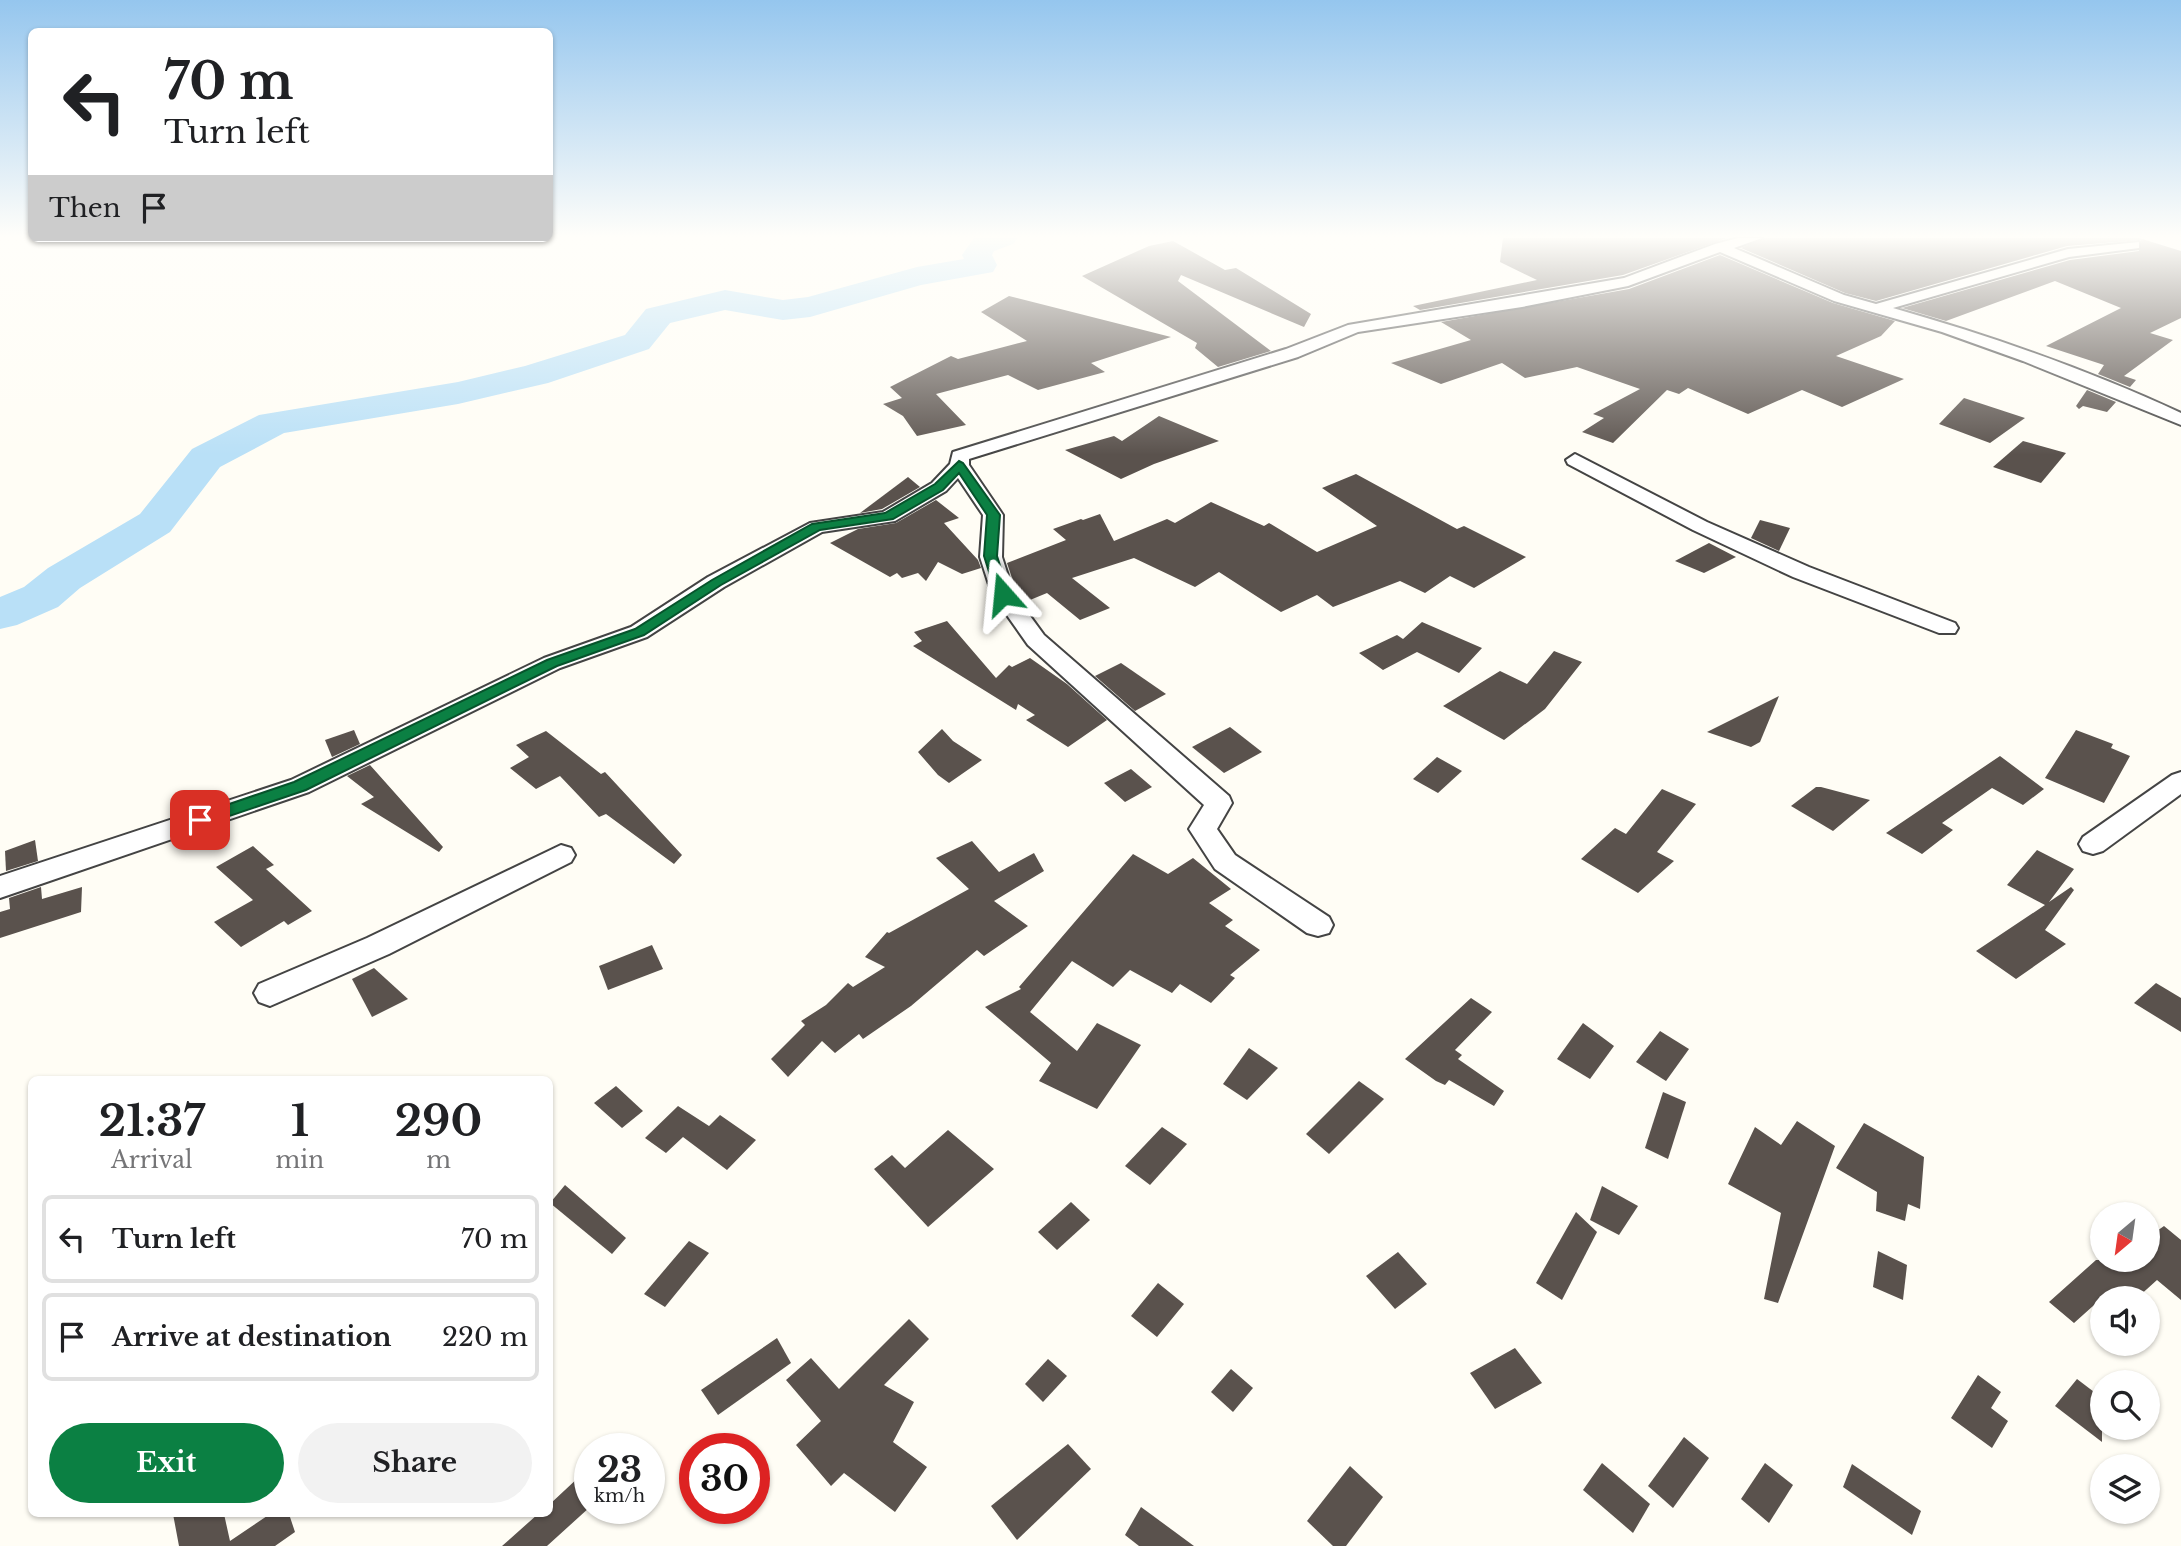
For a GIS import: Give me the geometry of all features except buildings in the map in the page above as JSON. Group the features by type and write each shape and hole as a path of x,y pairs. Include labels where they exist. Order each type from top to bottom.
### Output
{"street":[{"path":"0,887 300,786 552,663 639,632 716,582 817,527 888,517 939,487 959,465 960,456 1292,354 1354,328 1469,310"},
{"path":"1885,310 2029,357 2181,420"},
{"path":"1575,460 1700,526 1801,572 1947,628"},
{"path":"959,465 993,515 991,556 1003,594 1036,640 1219,803 1203,830 1225,862 1318,925"},
{"path":"2093,844 2181,780"},
{"path":"270,993 378,946 561,855"}],"waterway":[{"path":"0,615 41,597 64,578 155,523 206,458 273,423 458,393 535,375 637,342 658,316 683,310"}],"route":[{"path":"200,820 300,786 552,663 639,632 716,582 817,527 888,517 939,487 959,465 993,515 991,556 1003,594"}]}
